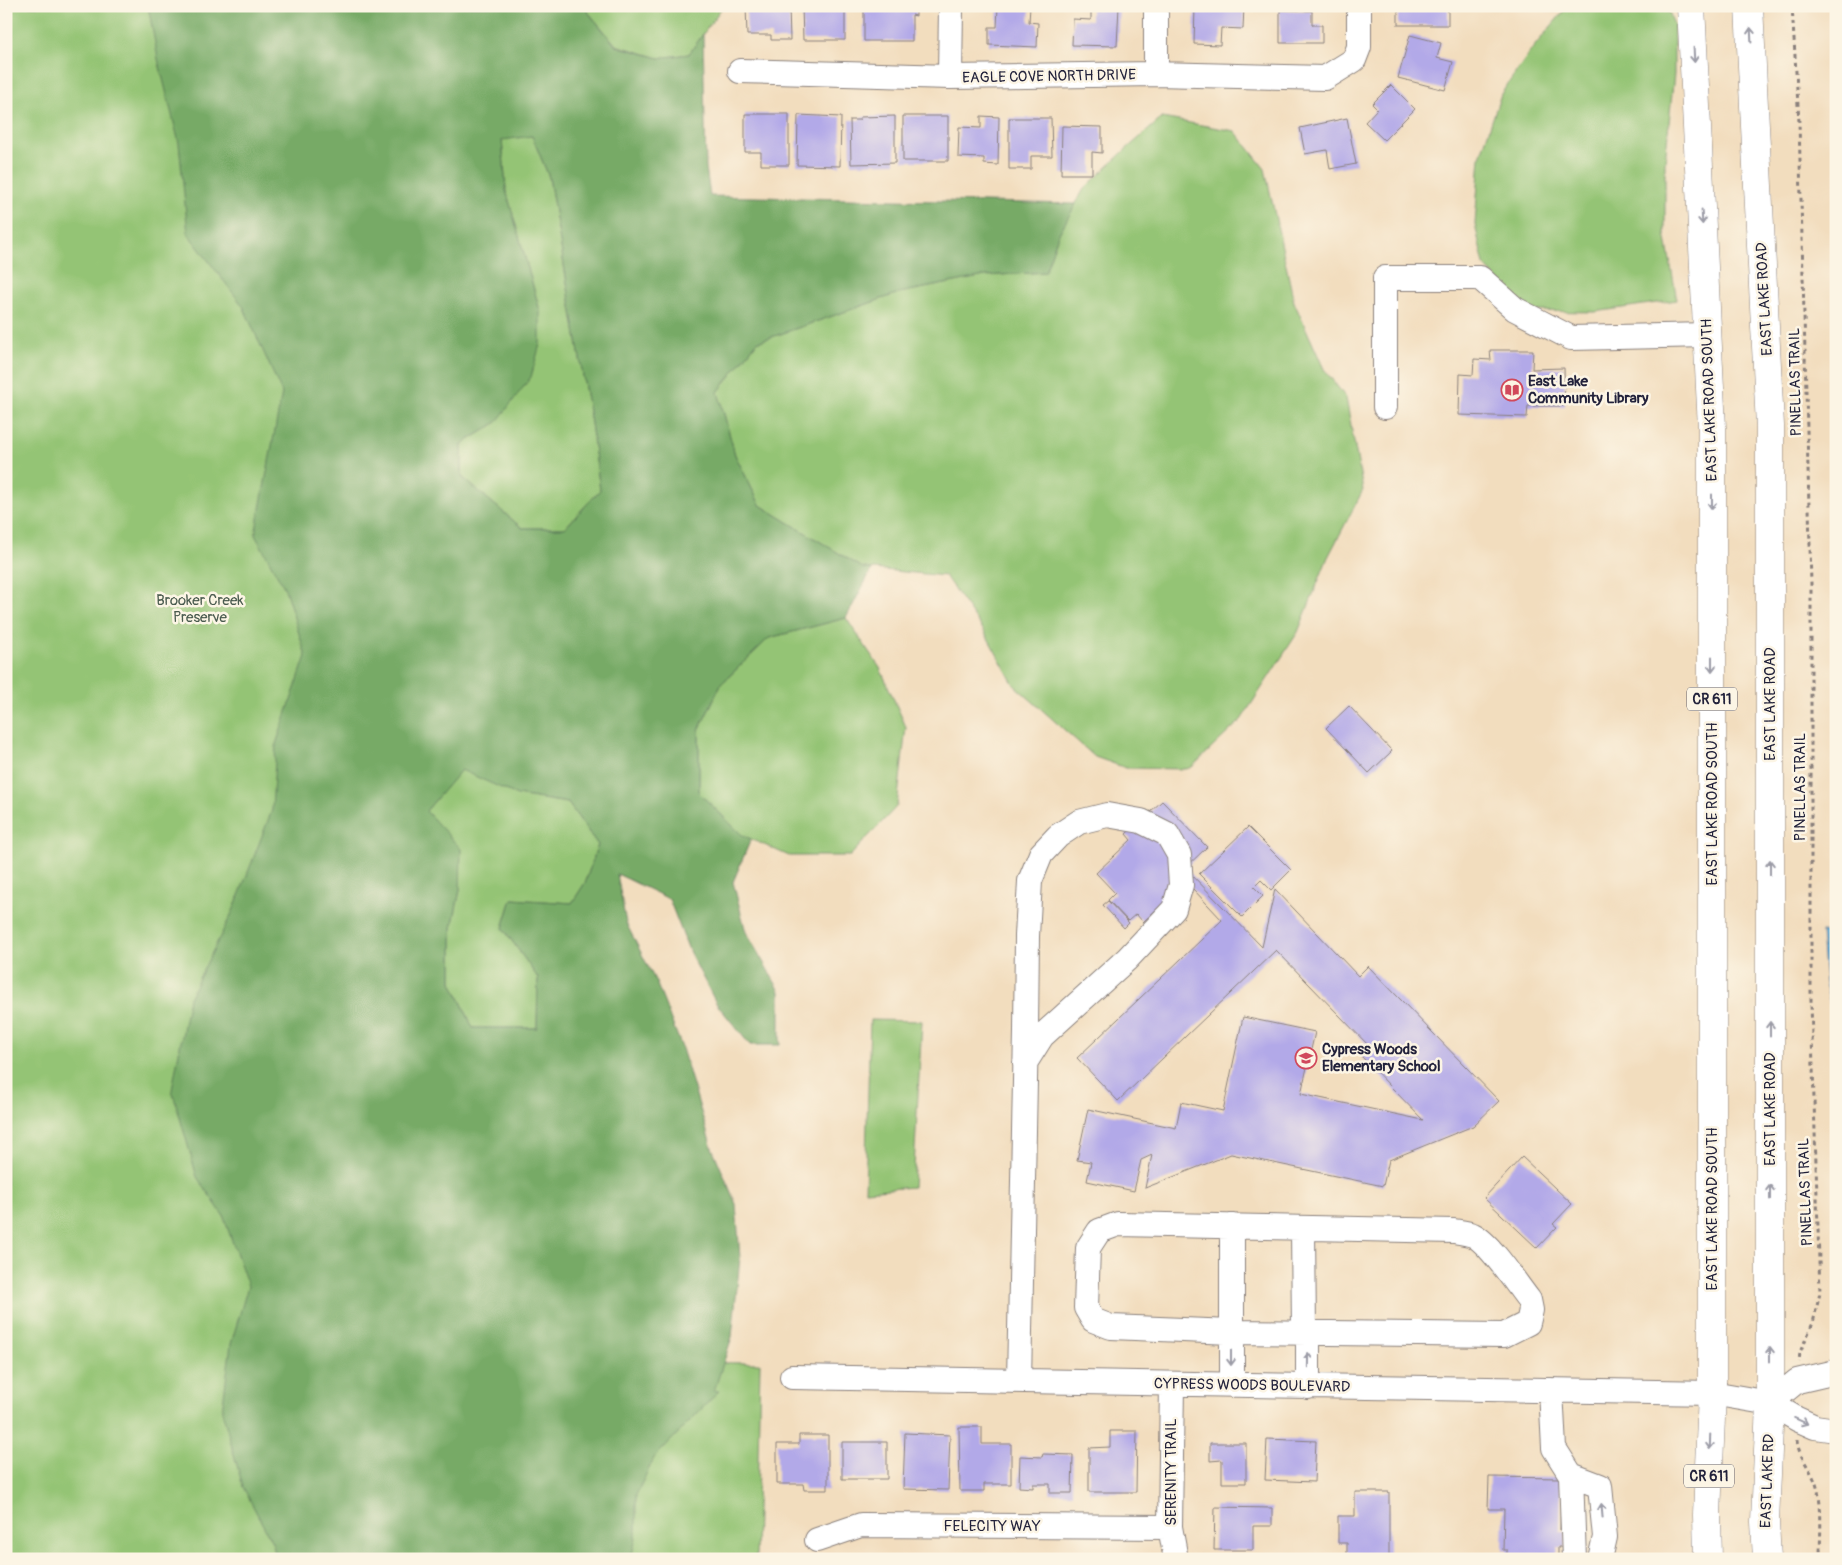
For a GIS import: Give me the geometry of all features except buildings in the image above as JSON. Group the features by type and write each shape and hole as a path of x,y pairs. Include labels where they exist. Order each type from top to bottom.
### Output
{"main road":[{"name":"EAST LAKE ROAD SOUTH","path":"1692,6 1712,428 1712,1393"},
{"name":"EAST LAKE ROAD","path":"1749,6 1770,426 1770,1403"},
{"name":"CR 611","path":"1708,1559 1707,1514 1712,1393"},
{"name":"EAST LAKE RD","path":"1767,1559 1765,1522 1770,1403"}],"street":[{"path":"950,77 951,6"},
{"path":"1156,6 1156,74"},
{"name":"EAGLE COVE NORTH DRIVE","path":"740,71 950,77 1156,74 1325,78 1354,60 1359,47 1359,6"},
{"path":"1385,407 1385,278 1480,278 1514,309 1571,338 1708,335"},
{"path":"1020,1381 1025,1063 1027,936 1030,881 1041,854 1058,836 1079,822 1107,815 1141,821 1167,834 1179,855 1181,885 1174,909 1128,959 1042,1036 1025,1063"},
{"path":"1118,1224 1303,1228 1454,1231 1474,1236 1489,1248 1529,1300 1531,1310 1528,1323 1504,1335 1231,1332 1111,1327 1093,1320 1086,1308 1088,1248 1099,1231 1118,1224"},
{"path":"1232,1226 1232,1385"},
{"path":"1303,1228 1308,1387"},
{"path":"1836,1372 1797,1381 1770,1403 1797,1419 1816,1427 1836,1430"},
{"name":"CYPRESS WOODS BOULEVARD","path":"792,1377 1712,1393 1770,1403"},
{"name":"SERENITY TRAIL","path":"1172,1384 1170,1527 1176,1559"},
{"path":"1551,1390 1554,1448 1571,1475 1574,1559"},
{"path":"1571,1475 1600,1486 1605,1537 1600,1559"},
{"name":"FELECITY WAY","path":"817,1540 861,1525 1170,1527"}],"path":[{"name":"PINELLAS TRAIL","path":"1792,6 1799,122 1811,584 1811,1003 1820,1293 1813,1323 1800,1352 1797,1381"},
{"path":"1797,1419 1797,1448 1817,1486 1820,1506 1820,1559"}],"green space":[{"name":"Brooker Creek Preserve","path":"6,6 186,6 356,495 381,1361 760,1363 756,1559 6,1559"},
{"path":"148,6 583,6 616,46 659,58 689,54 703,34 706,167 710,196 1076,204 1058,235 1045,272 985,276 899,293 757,342 718,392 735,455 760,505 863,568 872,569 846,618 769,638 721,684 699,730 699,793 742,835 751,839 733,882 746,932 780,991 780,1045 750,1045 716,1003 690,953 669,899 617,874 626,923 656,982 681,1045 711,1145 736,1204 740,1258 732,1337 714,1391 719,1391 654,1458 636,1495 636,1537 631,1559 276,1559 273,1544 243,1487 222,1411 231,1344 248,1286 223,1215 197,1177 172,1090 189,998 233,911 272,810 276,744 306,656 285,589 255,535 282,393 243,306 188,234 179,143 158,59","holes":["532,136 549,177 591,423 600,490 565,528 522,528 462,477 462,444 496,423 531,377 540,344 540,311 506,190 502,140","461,770 517,795 568,803 598,845 585,883 572,903 512,899 503,928 538,978 537,1028 473,1028 452,982 452,928 460,890 461,849 426,811"]},
{"path":"583,6 723,6 689,54 659,58 616,45"},
{"path":"1568,6 1666,6 1674,24 1674,74 1665,162 1665,233 1677,300 1595,312 1527,311 1484,265 1475,224 1480,157 1501,94 1532,49"},
{"path":"1162,118 1235,131 1265,169 1294,302 1324,369 1346,398 1363,490 1328,557 1298,632 1241,720 1192,767 1186,769 1126,768 1095,757 1014,685 984,631 945,576 863,568 760,505 735,455 718,392 757,342 899,293 985,276 1045,272 1058,235 1084,189"},
{"path":"532,136 549,177 591,423 600,490 565,528 522,528 462,477 462,444 496,423 540,311 506,190 502,139"},
{"path":"846,618 880,668 906,727 897,806 850,856 789,856 742,835 699,793 699,730 721,684 769,638"},
{"path":"461,769 517,795 568,803 598,845 585,883 572,903 512,899 503,928 538,978 537,1028 473,1028 452,982 452,928 460,890 426,811"},
{"path":"870,1020 922,1021 913,1187 865,1191"}],"water":[{"path":"1821,932 1836,934 1836,1038 1834,1020 1825,982"}],"place":[{"name":"East Lake Community Library","path":"1512,390"},
{"name":"Cypress Woods Elementary School","path":"1306,1058"}]}
